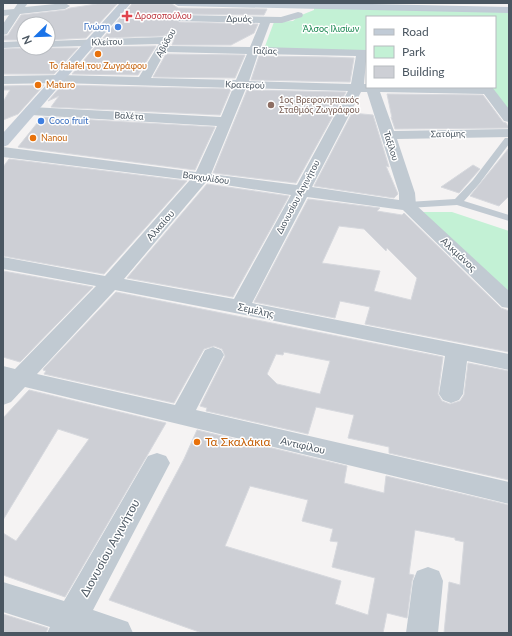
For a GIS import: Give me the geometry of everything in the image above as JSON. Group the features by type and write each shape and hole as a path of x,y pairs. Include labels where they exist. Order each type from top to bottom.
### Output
{"main road":[{"path":"3,142 126,3"},
{"path":"178,3 350,5 509,10"},
{"path":"375,3 509,6"},
{"path":"3,123 31,111"}],"street":[{"path":"3,32 23,3"},
{"name":"Αβύδου","path":"143,82 188,3"},
{"path":"3,14 65,6"},
{"name":"Δρυός","path":"179,18 282,20 298,15"},
{"name":"Αλκαίου","path":"3,396 12,376 110,283 202,177 226,122 266,20"},
{"name":"Κλείτου","path":"56,44 92,42 165,44"},
{"path":"3,45 16,44"},
{"name":"Γαζίας","path":"165,44 253,51 364,54"},
{"path":"364,54 366,65"},
{"path":"357,87 364,54"},
{"name":"Κρατερού","path":"3,80 60,79 366,88"},
{"name":"Διονυσίου Αιγινήτου","path":"240,307 301,192 357,110 357,87"},
{"name":"Κρατερού","path":"372,88 486,88"},
{"name":"Ταξίλου","path":"372,88 407,193 408,206"},
{"path":"486,88 509,118"},
{"path":"357,110 380,113"},
{"name":"Βαλέτα","path":"31,111 226,122"},
{"name":"Σατόμης","path":"388,135 508,136"},
{"name":"Βακχυλίδου","path":"3,152 202,177 408,206"},
{"name":"Αλκμάνος","path":"408,206 509,302"},
{"name":"Σεμέλης","path":"3,263 240,307 509,362"},
{"path":"451,394 457,352"},
{"path":"181,416 213,355"},
{"name":"Αντιφίλου","path":"12,376 509,493"},
{"name":"Διονυσίου Αιγινήτου","path":"68,626 157,463"},
{"path":"422,633 428,580"},
{"path":"3,597 68,626 117,633"}],"lane":[{"path":"458,202 476,182 508,136"},
{"path":"408,206 458,202 509,218"}],"green space":[{"name":"Άλσος Ιλισίων","path":"314,6 509,12 509,112 491,88 496,88 496,16 366,16 366,52 264,49 274,22 293,21 299,16 314,10"},
{"path":"419,212 452,212 509,231 509,294"}],"building":[{"path":"97,4 117,4 86,38 56,40 56,16 20,16 65,10"},
{"path":"132,4 172,4 178,8 267,9 264,15 179,14 173,17 179,22 258,24 254,33 231,45 172,45 175,37 169,33 163,36 103,38"},
{"path":"16,23 16,40 3,40 3,36 8,35"},
{"path":"156,46 138,75 72,74 95,47"},
{"path":"16,48 16,56 56,56 56,48 78,48 54,74 3,74 3,49"},
{"path":"166,54 245,55 235,78 153,77"},
{"path":"259,56 354,58 350,82 251,80"},
{"path":"44,85 18,114 3,120 3,102 10,90 3,90 3,86"},
{"path":"62,85 231,89 220,115 51,107 59,96 48,101"},
{"path":"247,90 346,92 296,183 213,173"},
{"path":"387,94 483,95 509,128 395,129 391,117 392,118"},
{"path":"352,113 373,115 389,167 386,166 398,194 394,198 314,186"},
{"path":"42,117 215,127 195,170 18,147"},
{"path":"509,148 509,196 499,206 470,196"},
{"path":"9,159 187,181 104,274 3,256 3,167"},
{"path":"473,165 480,169 459,193 441,187"},
{"path":"207,184 289,196 233,297 127,278"},
{"path":"308,199 380,208 377,211 402,215 404,213 501,308 509,311 509,352 365,324 370,307 340,301 335,318 254,302","holes":["339,226 364,229 386,251 387,248 417,278 411,300 374,291 380,271 322,263"]},
{"path":"3,271 93,287 20,362 3,357"},
{"path":"116,292 443,357 438,394 442,401 450,404 460,401 464,395 468,363 509,371 509,480 389,453 389,447 348,438 354,415 316,407 308,434 206,411 207,408 200,406 225,356 222,349 214,346 204,349 174,403 44,374 46,371 43,370","holes":["284,352 330,361 320,394 277,384 267,374 276,354 283,355"]},
{"path":"29,390 166,423 65,597 3,575 3,533 16,541 89,439 58,429 3,520 3,418"},
{"path":"197,430 347,466 344,483 384,493 386,476 509,505 509,633 444,633 449,582 460,585 464,542 455,540 455,538 415,530 409,574 414,575 407,618 387,613 383,633 202,633 109,600 184,459","holes":["250,486 308,500 302,521 333,529 330,541 338,542 332,567 375,578 368,615 335,604 341,581 225,546"]},
{"path":"3,614 48,628 46,633 3,633"}],"place":[{"name":"Δροσοπούλου","path":"127,16"},
{"name":"Γνώση","path":"118,27"},
{"name":"Το falafel του Ζωγράφου","path":"98,54"},
{"name":"Maturo","path":"38,85"},
{"name":"1ος Βρεφονηπιακός Σταθμός Ζωγράφου","path":"271,105"},
{"name":"Coco fruit","path":"41,121"},
{"name":"Nanou","path":"33,138"},
{"name":"Τα Σκαλάκια","path":"197,442"}]}
